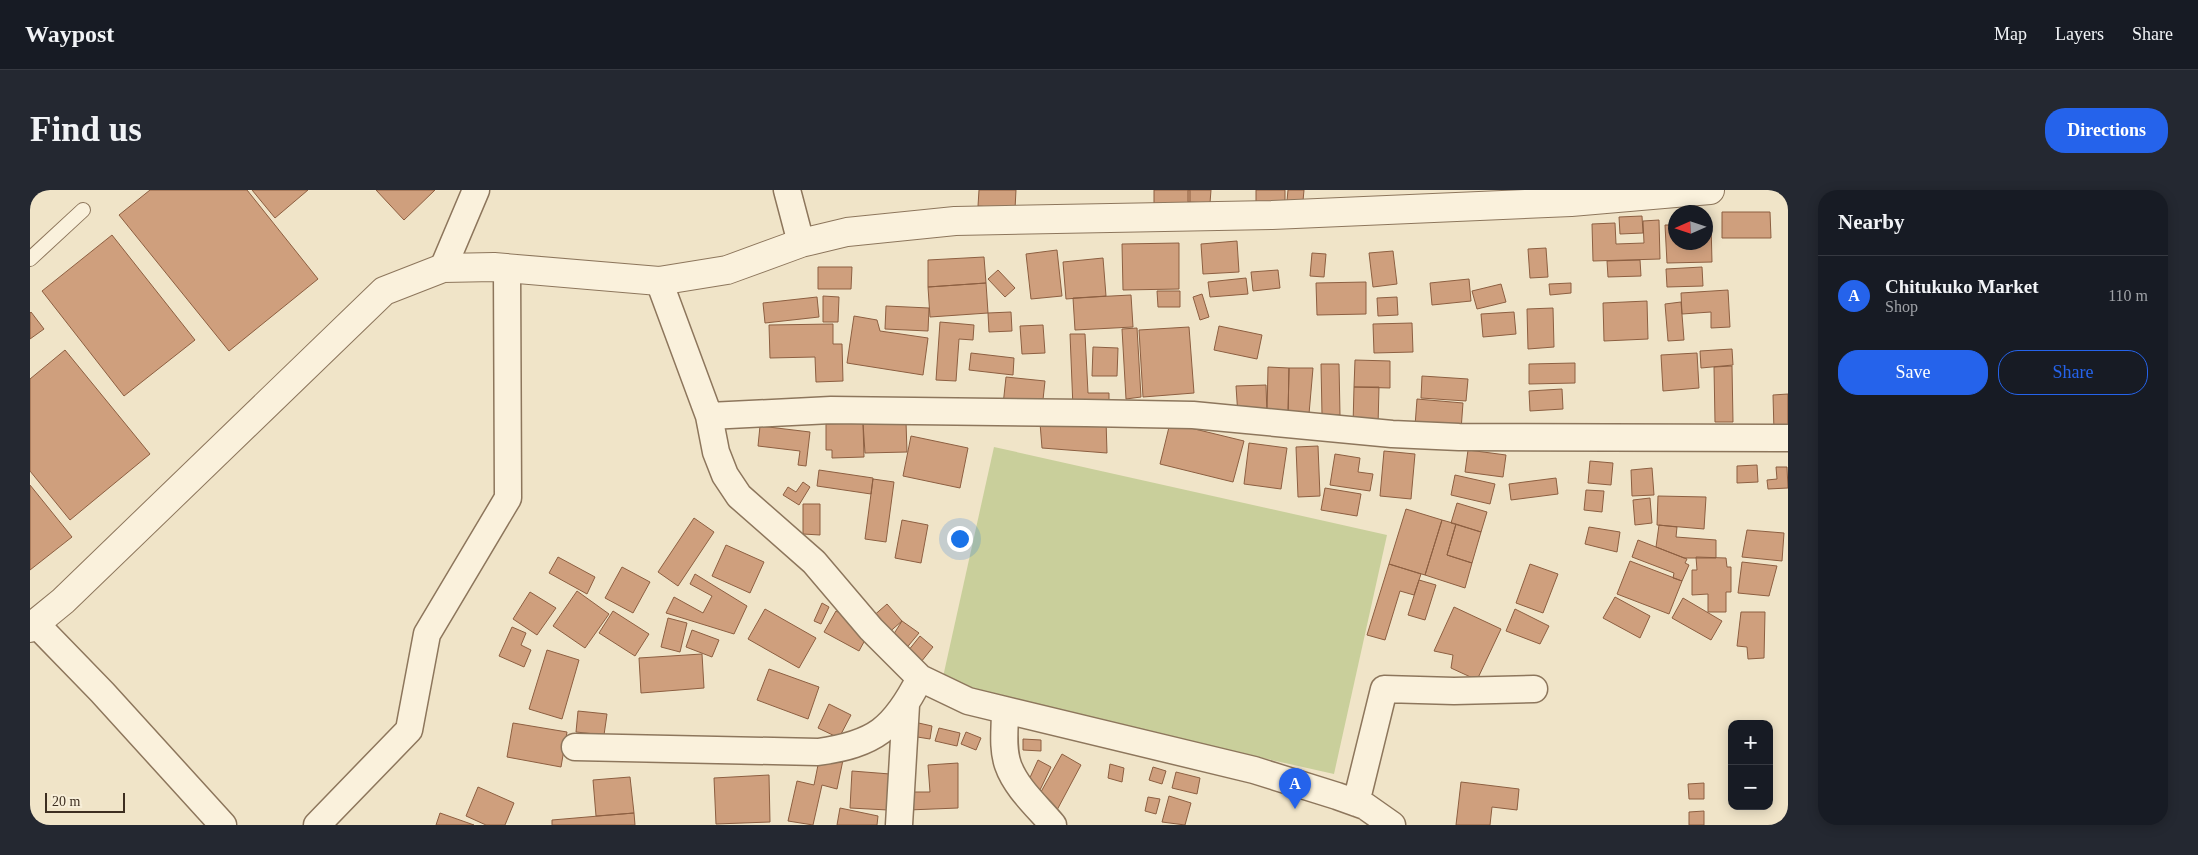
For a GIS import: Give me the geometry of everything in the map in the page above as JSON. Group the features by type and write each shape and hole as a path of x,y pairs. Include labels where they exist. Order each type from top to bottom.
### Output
{"street":[{"path":"443,268 476,190"},
{"path":"787,190 801,243"},
{"path":"223,825 102,692 33,626 63,601 384,291 443,268 507,268 659,281 727,270 801,243 847,232 955,221 1282,214 1571,202 1710,190"},
{"path":"317,825 409,730 427,634 508,498 507,268"},
{"path":"659,281 709,416 716,452 725,475 739,496 814,562 871,629 920,678 968,701 1254,770 1365,806 1392,825"},
{"path":"709,416 831,410 1192,415 1421,436 1788,438"},
{"path":"575,747 818,752 843,749 872,738 890,725 906,706 920,678"},
{"path":"1356,803 1384,689 1454,691 1534,689"},
{"path":"898,825 906,706"},
{"path":"1005,710 1005,749 1008,766 1017,783 1053,825"}],"lane":[{"path":"30,259 83,210"}],"green space":[{"path":"994,447 1387,535 1334,774 941,686"}],"building":[{"path":"150,190 247,190 318,279 229,351 119,215"},
{"path":"252,190 308,190 275,218"},
{"path":"376,190 435,190 404,220"},
{"path":"979,190 1016,190 1015,209 978,206"},
{"path":"1154,190 1190,190 1190,204 1154,204"},
{"path":"1188,190 1211,190 1210,203 1188,202"},
{"path":"1256,190 1285,190 1285,206 1256,207"},
{"path":"1288,190 1304,190 1303,201 1287,201"},
{"path":"1722,212 1770,212 1771,238 1722,238"},
{"path":"1642,216 1643,233 1620,234 1619,217"},
{"path":"1659,220 1660,259 1593,261 1592,224 1615,223 1616,244 1644,243 1643,221"},
{"path":"1665,225 1668,225 1668,250 1712,250 1712,262 1667,263"},
{"path":"112,235 195,340 124,396 42,291"},
{"path":"1237,241 1239,272 1203,274 1201,244"},
{"path":"1179,243 1179,289 1123,290 1122,244"},
{"path":"1546,248 1548,277 1530,278 1528,249"},
{"path":"1057,250 1062,296 1031,299 1026,254"},
{"path":"1393,251 1397,284 1373,287 1369,253"},
{"path":"1312,253 1326,254 1324,277 1310,276"},
{"path":"984,257 986,283 928,287 928,260"},
{"path":"1103,258 1106,296 1066,299 1063,262"},
{"path":"1640,260 1641,276 1608,277 1607,261"},
{"path":"818,267 852,267 851,289 818,289"},
{"path":"1702,267 1703,286 1667,287 1666,269"},
{"path":"998,270 1015,288 1005,297 988,279"},
{"path":"1278,270 1280,288 1253,291 1251,272"},
{"path":"1246,278 1248,294 1210,297 1208,282"},
{"path":"1469,279 1471,301 1432,305 1430,283"},
{"path":"1366,282 1366,314 1317,315 1316,283"},
{"path":"986,283 988,313 930,317 928,287"},
{"path":"1571,283 1571,293 1550,295 1549,284"},
{"path":"1501,284 1506,302 1477,309 1472,291"},
{"path":"1728,290 1730,327 1711,328 1711,312 1682,314 1681,293"},
{"path":"1157,291 1180,291 1180,307 1158,307"},
{"path":"1202,294 1209,317 1200,320 1193,297"},
{"path":"1131,295 1133,327 1075,330 1073,298"},
{"path":"823,296 839,297 838,322 823,322"},
{"path":"817,297 819,317 765,323 763,303"},
{"path":"1397,297 1398,315 1378,316 1377,298"},
{"path":"1647,301 1648,339 1604,341 1603,303"},
{"path":"1681,302 1684,340 1668,341 1665,304"},
{"path":"886,306 929,308 928,331 885,329"},
{"path":"1553,308 1554,347 1528,349 1527,309"},
{"path":"1011,312 1012,331 989,332 988,313"},
{"path":"1514,312 1516,334 1483,337 1481,314"},
{"path":"30,313 44,329 30,339"},
{"path":"854,316 877,320 880,331 928,338 923,375 847,363"},
{"path":"940,322 974,325 973,340 959,339 956,381 936,380"},
{"path":"1412,323 1413,352 1374,353 1373,324"},
{"path":"833,324 833,344 842,344 843,381 816,382 815,357 770,358 769,325"},
{"path":"1043,325 1045,353 1022,354 1020,326"},
{"path":"1219,326 1262,335 1257,359 1214,350"},
{"path":"1189,327 1194,393 1143,397 1139,330"},
{"path":"1137,328 1141,397 1126,399 1122,329"},
{"path":"1070,334 1085,334 1088,393 1109,393 1109,404 1073,408"},
{"path":"1093,347 1118,348 1117,376 1092,376"},
{"path":"1732,349 1733,365 1701,368 1700,351"},
{"path":"65,350 150,454 70,520 30,471 30,379"},
{"path":"971,353 1014,358 1013,375 969,370"},
{"path":"1697,353 1699,388 1663,391 1661,355"},
{"path":"1355,360 1390,361 1390,388 1354,387"},
{"path":"1575,363 1575,383 1529,384 1529,364"},
{"path":"1321,364 1339,364 1340,415 1322,415"},
{"path":"1732,366 1733,422 1715,422 1714,367"},
{"path":"1268,367 1289,368 1288,416 1267,415"},
{"path":"1289,368 1313,368 1309,414 1288,416"},
{"path":"1422,376 1468,379 1466,401 1421,398"},
{"path":"1006,377 1045,381 1042,409 1003,405"},
{"path":"1266,385 1267,415 1238,416 1236,386"},
{"path":"1354,387 1379,387 1378,426 1353,425"},
{"path":"1562,389 1563,409 1530,411 1529,391"},
{"path":"1788,394 1788,431 1774,432 1773,395"},
{"path":"1417,399 1463,403 1461,430 1415,426"},
{"path":"1106,420 1107,453 1042,448 1040,423"},
{"path":"906,422 907,452 865,453 863,423"},
{"path":"863,423 864,457 832,458 832,450 826,450 826,424"},
{"path":"1170,423 1244,441 1233,482 1160,464"},
{"path":"760,426 810,432 806,466 798,465 800,451 758,446"},
{"path":"911,436 968,448 960,488 903,476"},
{"path":"1249,443 1287,448 1281,489 1244,484"},
{"path":"1318,446 1320,496 1298,497 1296,447"},
{"path":"1468,450 1506,455 1503,477 1465,472"},
{"path":"1384,451 1415,454 1411,499 1380,496"},
{"path":"1335,454 1360,458 1358,472 1373,474 1370,491 1330,485"},
{"path":"1590,461 1613,463 1611,485 1588,483"},
{"path":"1757,465 1758,482 1737,483 1737,466"},
{"path":"1776,467 1787,467 1788,488 1768,489 1767,480 1777,479"},
{"path":"1652,468 1654,495 1632,496 1631,470"},
{"path":"819,470 873,478 871,494 817,486"},
{"path":"1455,475 1495,484 1490,504 1451,495"},
{"path":"1556,478 1558,494 1511,500 1509,484"},
{"path":"873,479 894,482 886,542 865,539"},
{"path":"803,482 810,487 799,505 783,495 788,487 796,492"},
{"path":"30,485 72,537 30,570"},
{"path":"1325,488 1361,494 1357,516 1321,510"},
{"path":"1586,490 1604,491 1602,512 1584,510"},
{"path":"1658,496 1706,497 1704,529 1657,525"},
{"path":"1650,498 1652,523 1635,525 1633,500"},
{"path":"1457,503 1487,512 1481,532 1451,523"},
{"path":"803,504 820,504 820,535 803,534"},
{"path":"1406,509 1442,520 1425,575 1389,564"},
{"path":"694,518 714,532 678,586 658,572"},
{"path":"902,520 928,525 921,563 895,558"},
{"path":"1442,520 1456,524 1447,555 1472,563 1465,588 1425,575"},
{"path":"1456,524 1481,532 1472,563 1447,555"},
{"path":"1659,525 1677,527 1676,537 1716,540 1716,558 1684,558 1656,547"},
{"path":"1589,527 1620,532 1617,552 1585,544"},
{"path":"1747,530 1784,533 1782,561 1742,557"},
{"path":"1638,540 1687,559 1685,563 1689,565 1682,581 1673,578 1674,573 1632,557"},
{"path":"726,545 764,562 750,593 712,576"},
{"path":"558,557 595,577 587,594 549,573"},
{"path":"1696,557 1726,558 1727,567 1731,567 1731,592 1726,592 1726,612 1708,612 1708,594 1692,595 1692,570 1697,570"},
{"path":"1630,561 1682,581 1669,614 1617,594"},
{"path":"1742,562 1777,566 1769,596 1738,593"},
{"path":"1389,564 1421,574 1414,595 1400,591 1385,640 1367,635"},
{"path":"1530,564 1558,574 1543,613 1516,603"},
{"path":"622,567 650,582 633,613 605,598"},
{"path":"695,574 747,606 734,634 666,613 674,597 703,613 712,596 690,584"},
{"path":"1419,580 1436,585 1425,620 1408,615"},
{"path":"577,591 609,614 585,648 553,626"},
{"path":"530,592 556,608 537,635 513,619"},
{"path":"1615,597 1650,616 1640,638 1603,618"},
{"path":"1683,598 1722,621 1711,640 1672,618"},
{"path":"822,603 829,607 821,624 814,621"},
{"path":"887,604 902,621 886,635 871,618"},
{"path":"1454,607 1501,629 1477,680 1451,668 1453,655 1434,651"},
{"path":"765,609 816,638 799,668 748,639"},
{"path":"1515,609 1549,626 1540,644 1506,631"},
{"path":"613,611 649,634 635,656 599,633"},
{"path":"836,611 871,629 859,651 824,632"},
{"path":"1741,612 1765,612 1764,658 1748,659 1747,647 1737,646"},
{"path":"668,618 687,623 680,652 661,647"},
{"path":"902,621 919,633 904,651 890,640"},
{"path":"512,627 526,633 521,645 531,650 524,667 499,656"},
{"path":"692,630 719,640 712,657 686,647"},
{"path":"920,636 933,647 917,667 904,656"},
{"path":"547,650 579,660 562,719 529,709"},
{"path":"702,654 704,688 641,693 639,658"},
{"path":"769,669 819,687 808,719 757,700"},
{"path":"829,704 851,715 839,738 818,728"},
{"path":"578,711 607,714 604,735 576,732"},
{"path":"914,722 932,726 930,739 911,736"},
{"path":"513,723 567,732 561,767 507,757"},
{"path":"939,728 960,733 957,746 935,741"},
{"path":"966,732 981,738 976,750 961,744"},
{"path":"1023,739 1041,740 1041,751 1023,750"},
{"path":"1062,754 1081,765 1057,810 1037,799"},
{"path":"820,755 843,760 837,789 822,785 813,825 788,821 797,781 814,785"},
{"path":"1038,760 1051,767 1040,790 1027,784"},
{"path":"958,763 958,808 908,810 907,792 930,792 928,765"},
{"path":"1110,764 1124,768 1122,782 1108,778"},
{"path":"1153,767 1166,771 1162,784 1149,780"},
{"path":"852,771 890,774 888,810 850,808"},
{"path":"1176,772 1200,778 1197,794 1172,788"},
{"path":"769,775 770,822 716,824 714,778"},
{"path":"630,777 634,813 596,816 593,780"},
{"path":"1461,782 1519,789 1517,810 1492,807 1490,825 1456,825"},
{"path":"1704,783 1704,799 1689,799 1688,784"},
{"path":"478,787 514,803 505,825 486,825 466,816"},
{"path":"1169,796 1191,803 1185,825 1162,822"},
{"path":"1148,797 1160,799 1156,814 1145,811"},
{"path":"840,808 878,816 877,825 837,825"},
{"path":"1704,811 1704,825 1689,825 1689,812"},
{"path":"440,813 474,825 436,825"},
{"path":"634,813 635,825 552,825 552,820"}],"place":[{"name":"Chitukuko Market","path":"1295,809"}]}
